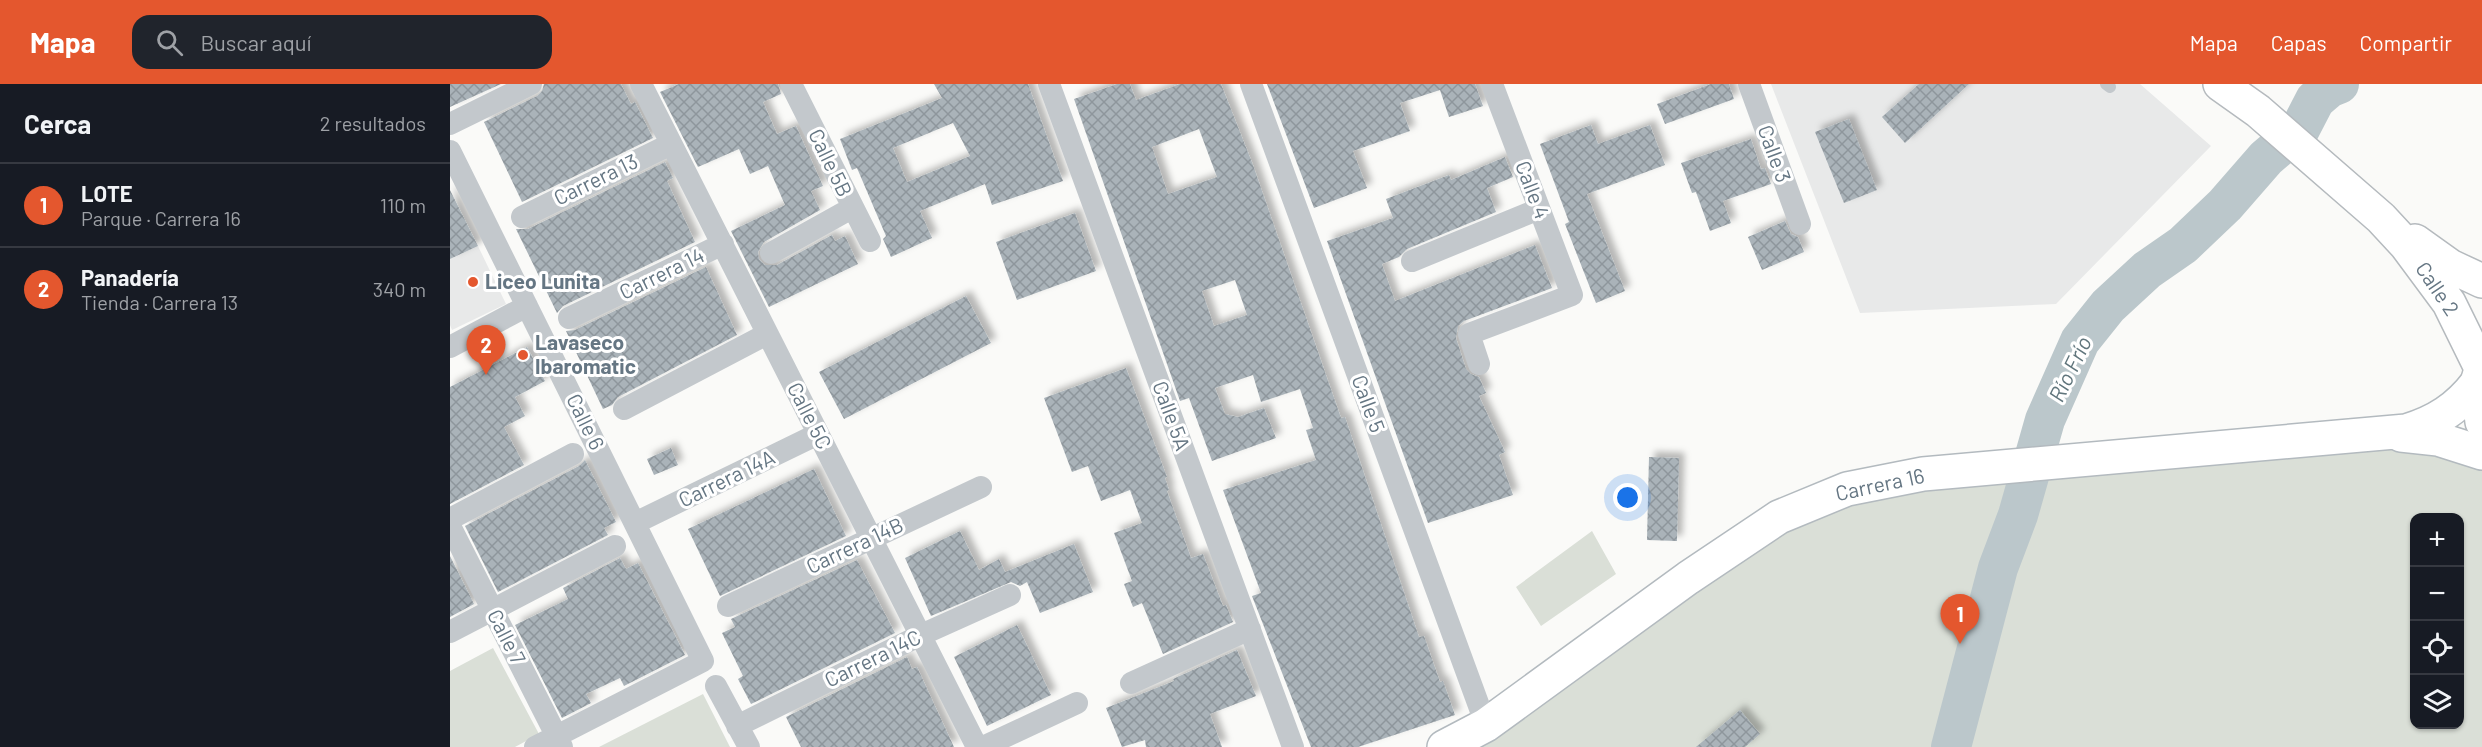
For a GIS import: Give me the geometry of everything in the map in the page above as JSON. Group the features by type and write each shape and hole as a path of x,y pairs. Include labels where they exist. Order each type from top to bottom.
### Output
{"street":[{"path":"450,124 531,84"},
{"name":"Calle 5C","path":"641,84 977,747"},
{"name":"Calle 5B","path":"791,84 870,241"},
{"name":"Calle 5A","path":"1049,84 1293,747"},
{"name":"Calle 5","path":"1251,84 1486,725"},
{"name":"Calle 4","path":"1479,364 1469,334 1572,295 1492,84"},
{"name":"Calle 3","path":"1749,84 1800,224"},
{"path":"2220,84 2258,111"},
{"path":"2237,84 2258,111"},
{"name":"Calle 2","path":"2258,111 2381,218 2450,266 2482,281"},
{"name":"Carrera 13","path":"522,217 671,144"},
{"name":"Calle 6","path":"450,151 703,661 560,742"},
{"path":"771,253 852,208"},
{"path":"1412,261 1539,209"},
{"name":"Calle 2","path":"2381,218 2434,280 2455,314 2480,372 2482,422"},
{"name":"Carrera 14","path":"569,318 723,244"},
{"path":"450,347 527,306"},
{"path":"624,409 767,333"},
{"name":"Carrera 16","path":"1444,747 1486,725 1688,578 1779,517 1847,489 1923,474 2390,434 2424,426 2439,419 2460,403 2480,372"},
{"name":"Carrera 14A","path":"635,523 818,434"},
{"name":"Carrera 16","path":"2390,434 2438,440 2482,453"},
{"path":"450,519 573,454"},
{"name":"Carrera 14B","path":"728,606 981,487"},
{"name":"Calle 7","path":"450,526 560,742"},
{"path":"450,632 615,546"},
{"name":"Carrera 14C","path":"737,726 921,635 1010,595"},
{"path":"1131,684 1250,629"},
{"path":"716,686 749,747"},
{"path":"983,747 1077,703"},
{"path":"535,747 560,742"}],"shaded area":[{"path":"1771,84 2140,84 2211,146 2056,304 1860,313"},
{"name":"Liceo Lunita","path":"478,246 506,304 452,330 450,325 450,259"},
{"path":"2390,434 2482,453 2482,747 1444,747 1822,498"},
{"path":"1592,531 1616,574 1541,626 1516,587"},
{"path":"493,648 539,734 515,747 450,747 450,671"},
{"path":"703,694 730,747 599,747"}],"building":[{"path":"450,84 501,84 450,107"},
{"path":"544,84 621,84 631,104 635,102 653,138 522,202 484,122 537,96"},
{"path":"679,84 778,84 781,94 763,102 777,134 796,126 823,186 811,191 820,210 764,242 758,252 759,259 765,265 777,265 832,235 835,241 845,236 858,264 769,307 731,231 785,205 768,166 750,174 739,149 698,167 660,92"},
{"path":"934,84 1028,84 1063,181 992,205 985,184 920,211 932,238 891,257 883,239 886,236 857,168 852,170 840,139 942,98","holes":["953,123 970,156 907,182 893,148"]},
{"path":"1117,84 1130,84 1136,100 1180,84 1221,84 1253,165 1341,418 1345,417 1419,637 1424,636 1440,682 1443,681 1455,715 1358,747 1311,747 1252,596 1261,593 1223,490 1316,460 1306,430 1313,428 1300,389 1261,402 1253,375 1215,388 1225,414 1238,417 1264,408 1276,438 1212,461 1189,398 1180,401 1074,99","holes":["1199,129 1217,177 1168,194 1152,147","1235,280 1247,315 1214,326 1202,291"]},
{"path":"1267,84 1475,84 1483,106 1449,117 1440,90 1400,103 1410,131 1353,151 1367,188 1314,208"},
{"path":"1711,84 1729,84 1734,99 1665,124 1657,104"},
{"path":"1919,84 1969,84 1905,143 1882,117"},
{"path":"1849,119 1877,190 1844,203 1815,132"},
{"path":"1591,125 1598,144 1650,125 1665,165 1587,194 1625,291 1596,303 1565,224 1569,222 1540,144"},
{"path":"1751,139 1761,169 1765,168 1771,184 1723,201 1731,223 1710,231 1696,192 1692,193 1681,163"},
{"path":"1505,157 1513,177 1487,188 1496,212 1407,249 1399,257 1382,264 1395,301 1535,245 1552,288 1464,321 1458,326 1456,338 1466,369 1479,377 1486,393 1479,396 1505,452 1499,455 1513,495 1428,523 1327,241 1393,218 1386,199 1449,175 1451,180"},
{"path":"665,162 673,178 667,181 695,242 563,306 557,313 516,229 528,229"},
{"path":"450,190 478,246 450,259"},
{"path":"1075,213 1096,271 1017,300 996,242"},
{"path":"1785,221 1791,234 1798,237 1804,252 1762,270 1748,237"},
{"path":"706,267 737,335 618,397 612,405 603,409 566,331 575,330"},
{"path":"966,296 991,343 844,419 819,372"},
{"path":"527,347 545,381 515,397 525,416 504,427 524,465 450,504 450,387"},
{"path":"1126,368 1167,477 1165,478 1169,490 1167,491 1191,558 1203,554 1223,606 1226,605 1233,622 1163,654 1142,603 1133,607 1124,584 1132,581 1114,533 1142,523 1130,490 1101,501 1088,466 1072,472 1044,398"},
{"path":"671,448 678,465 654,475 647,459"},
{"path":"1649,457 1679,458 1677,541 1647,540"},
{"path":"585,460 616,522 604,528 608,535 498,592 465,526 579,466"},
{"path":"814,469 846,536 720,596 688,529"},
{"path":"960,531 979,570 999,559 1005,572 1074,544 1093,592 1040,613 1027,582 1020,586 1011,582 931,616 905,558"},
{"path":"450,556 474,604 450,617"},
{"path":"620,558 626,569 638,563 685,655 624,686 620,678 586,694 591,703 562,718 515,625 568,599 563,588"},
{"path":"857,560 895,633 751,704 738,679 743,676 722,633 735,627 731,619"},
{"path":"1017,625 1051,695 987,726 954,657"},
{"path":"1237,650 1256,696 1210,714 1222,747 1146,747 1145,740 1122,747 1106,708 1174,681 1173,679"},
{"path":"907,657 912,669 917,667 954,747 801,747 786,717"},
{"path":"1740,710 1760,734 1745,747 1696,747"}],"waterway":[{"name":"Río Frío","path":"1951,747 1998,568 2018,515 2045,420 2080,341 2108,306 2147,270 2183,245 2225,205 2266,158 2300,129 2315,100 2329,88 2339,84"}],"place":[{"name":"Liceo Lunita","path":"473,282"},
{"name":"Lavaseco Ibaromatic","path":"523,355"},
{"name":"Panadería","path":"486,375"},
{"name":"LOTE","path":"1960,644"}]}
